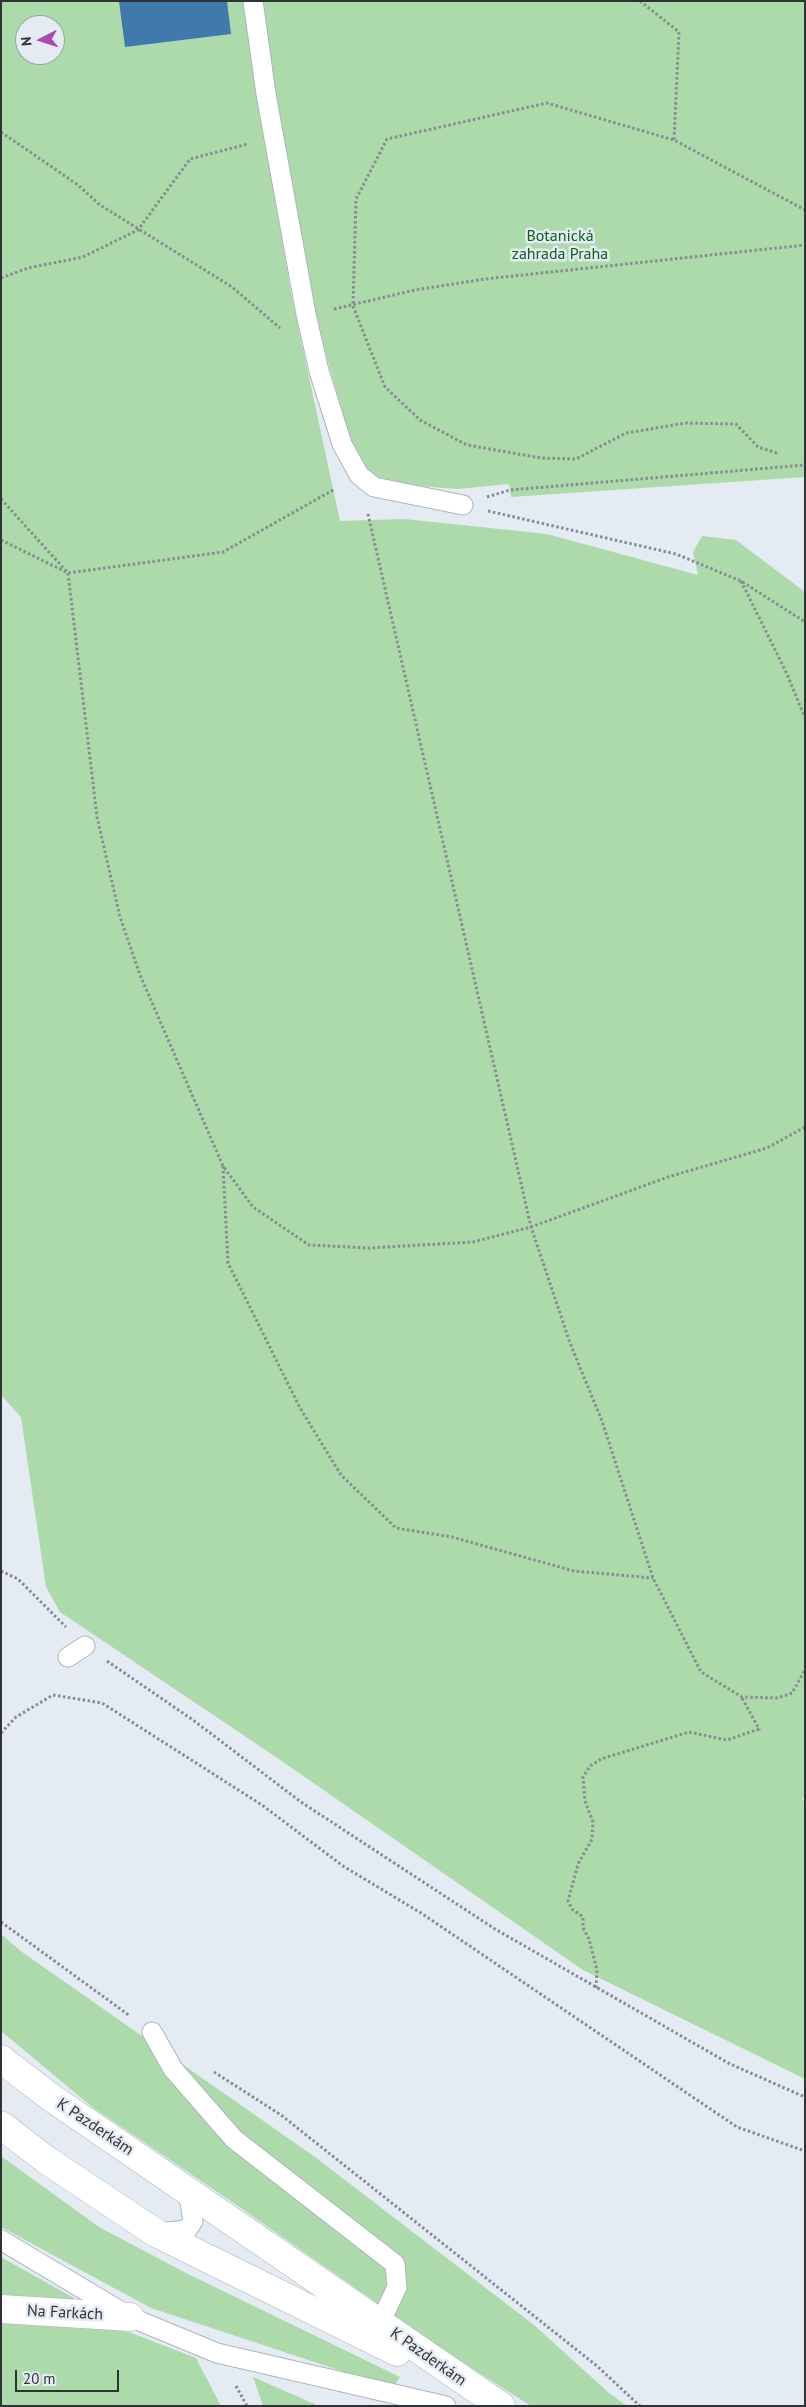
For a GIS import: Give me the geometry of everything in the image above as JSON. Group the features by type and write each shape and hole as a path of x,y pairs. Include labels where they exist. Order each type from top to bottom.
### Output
{"street":[{"name":"K Pazderkám","path":"1,2059 49,2096 490,2399"},
{"name":"K Pazderkám","path":"1,2125 45,2159 156,2233 490,2399"},
{"name":"Na Farkách","path":"1,2309 130,2317"}],"lane":[{"path":"253,1 266,94 306,314 318,371 342,444 359,475 374,487 463,505"},
{"path":"68,1657 85,1646"},
{"path":"152,2032 173,2069 234,2140 395,2264 397,2287 380,2323"},
{"path":"156,2233 187,2230 193,2221 188,2190"},
{"path":"1,2240 130,2317 217,2353 446,2406"}],"path":[{"path":"640,1 679,32 674,140"},
{"path":"777,453 758,447 736,424 686,423 626,433 576,459 541,458 467,445 420,420 385,387 353,306 356,199 387,139 547,103 674,140 805,210"},
{"path":"1,132 78,185 100,205 232,287 282,330"},
{"path":"1,278 28,268 84,256 138,230 190,159 274,138"},
{"path":"306,314 353,306 415,290 485,279 805,245"},
{"path":"510,490 805,465"},
{"path":"1,540 68,573 223,552 359,475 531,1227 570,1343 602,1421 653,1578 701,1672 742,1697 778,1698 792,1693 805,1670"},
{"path":"1,499 68,573 97,816 120,918 140,975 223,1166 253,1207 309,1245 369,1248 473,1242 531,1227 668,1177 767,1148 805,1127"},
{"path":"463,505 676,554 740,580 805,622"},
{"path":"740,580 788,674 805,718"},
{"path":"223,1166 228,1263 300,1408 341,1475 396,1528 452,1537 574,1571 653,1578"},
{"path":"1,1571 18,1579 85,1646 193,1720 309,1807 495,1929 730,2064 805,2097"},
{"path":"1,1733 16,1717 52,1695 102,1703 262,1805 344,1866 421,1913 737,2128 805,2151"},
{"path":"596,1988 597,1970 589,1939 583,1928 583,1918 572,1909 568,1901 578,1864 592,1839 593,1822 585,1801 583,1776 590,1766 601,1759 688,1732 727,1740 759,1729 742,1697"},
{"path":"1,1922 152,2032"},
{"path":"208,2068 281,2115 597,2366 640,2406"}],"green space":[{"name":"Botanická zahrada Praha","path":"1,1 805,1 805,477 511,497 509,484 458,489 378,483 353,450 314,312 276,94 257,95 292,298 340,521 405,519 547,534 698,575 693,552 702,536 736,540 805,592 805,1800 801,1797 805,1803 805,2079 583,1970 273,1755 60,1612 46,1587 21,1417 1,1395"},
{"path":"1,1934 22,1952 315,2157 534,2325 609,2393 627,2406 531,2406 451,2355 238,2206 92,2107 1,2031"},
{"path":"1,2156 99,2227 188,2274 400,2377 393,2388 151,2308 1,2227"},
{"path":"1,2257 81,2302 1,2296"},
{"path":"1,2314 129,2332 196,2358 221,2406 1,2406"},
{"path":"253,2377 319,2406 263,2406"}],"building":[{"path":"119,1 227,1 231,34 125,47"}]}
